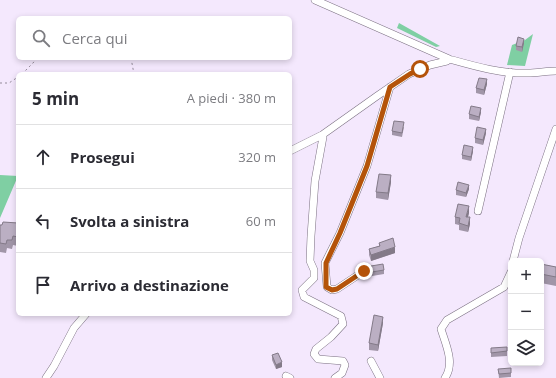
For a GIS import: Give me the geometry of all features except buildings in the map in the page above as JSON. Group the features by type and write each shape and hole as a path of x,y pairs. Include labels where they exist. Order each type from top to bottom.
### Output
{"street":[{"path":"315,0 449,59 487,69 510,72 527,73 556,71"},
{"path":"292,150 322,135 410,74 449,59"},
{"path":"478,211 510,72"},
{"path":"364,271 337,289 332,290 326,287 326,263 340,233 367,166 390,87"},
{"path":"515,258 519,238 556,129"},
{"path":"322,135 323,137 315,182 311,236 310,261 314,270 314,278 302,290 304,297 341,316 343,324 331,337 316,349 314,354 318,359 343,361 345,365 342,374 335,378"},
{"path":"445,378 450,364 441,329 447,320 504,287 508,278"},
{"path":"46,378 74,328 84,316"},
{"path":"370,361 380,378"}],"path":[{"path":"24,72 36,60"},
{"path":"131,60 134,72"},
{"path":"0,83 9,83 16,78"}],"green space":[{"path":"399,23 440,46 436,47 397,28"},
{"path":"533,34 525,66 507,65 512,45 525,40"},
{"path":"0,175 16,176 16,181 0,218"}],"route":[{"path":"364,271 337,289 332,290 326,287 326,263 340,233 367,166 390,87 420,69"}]}
